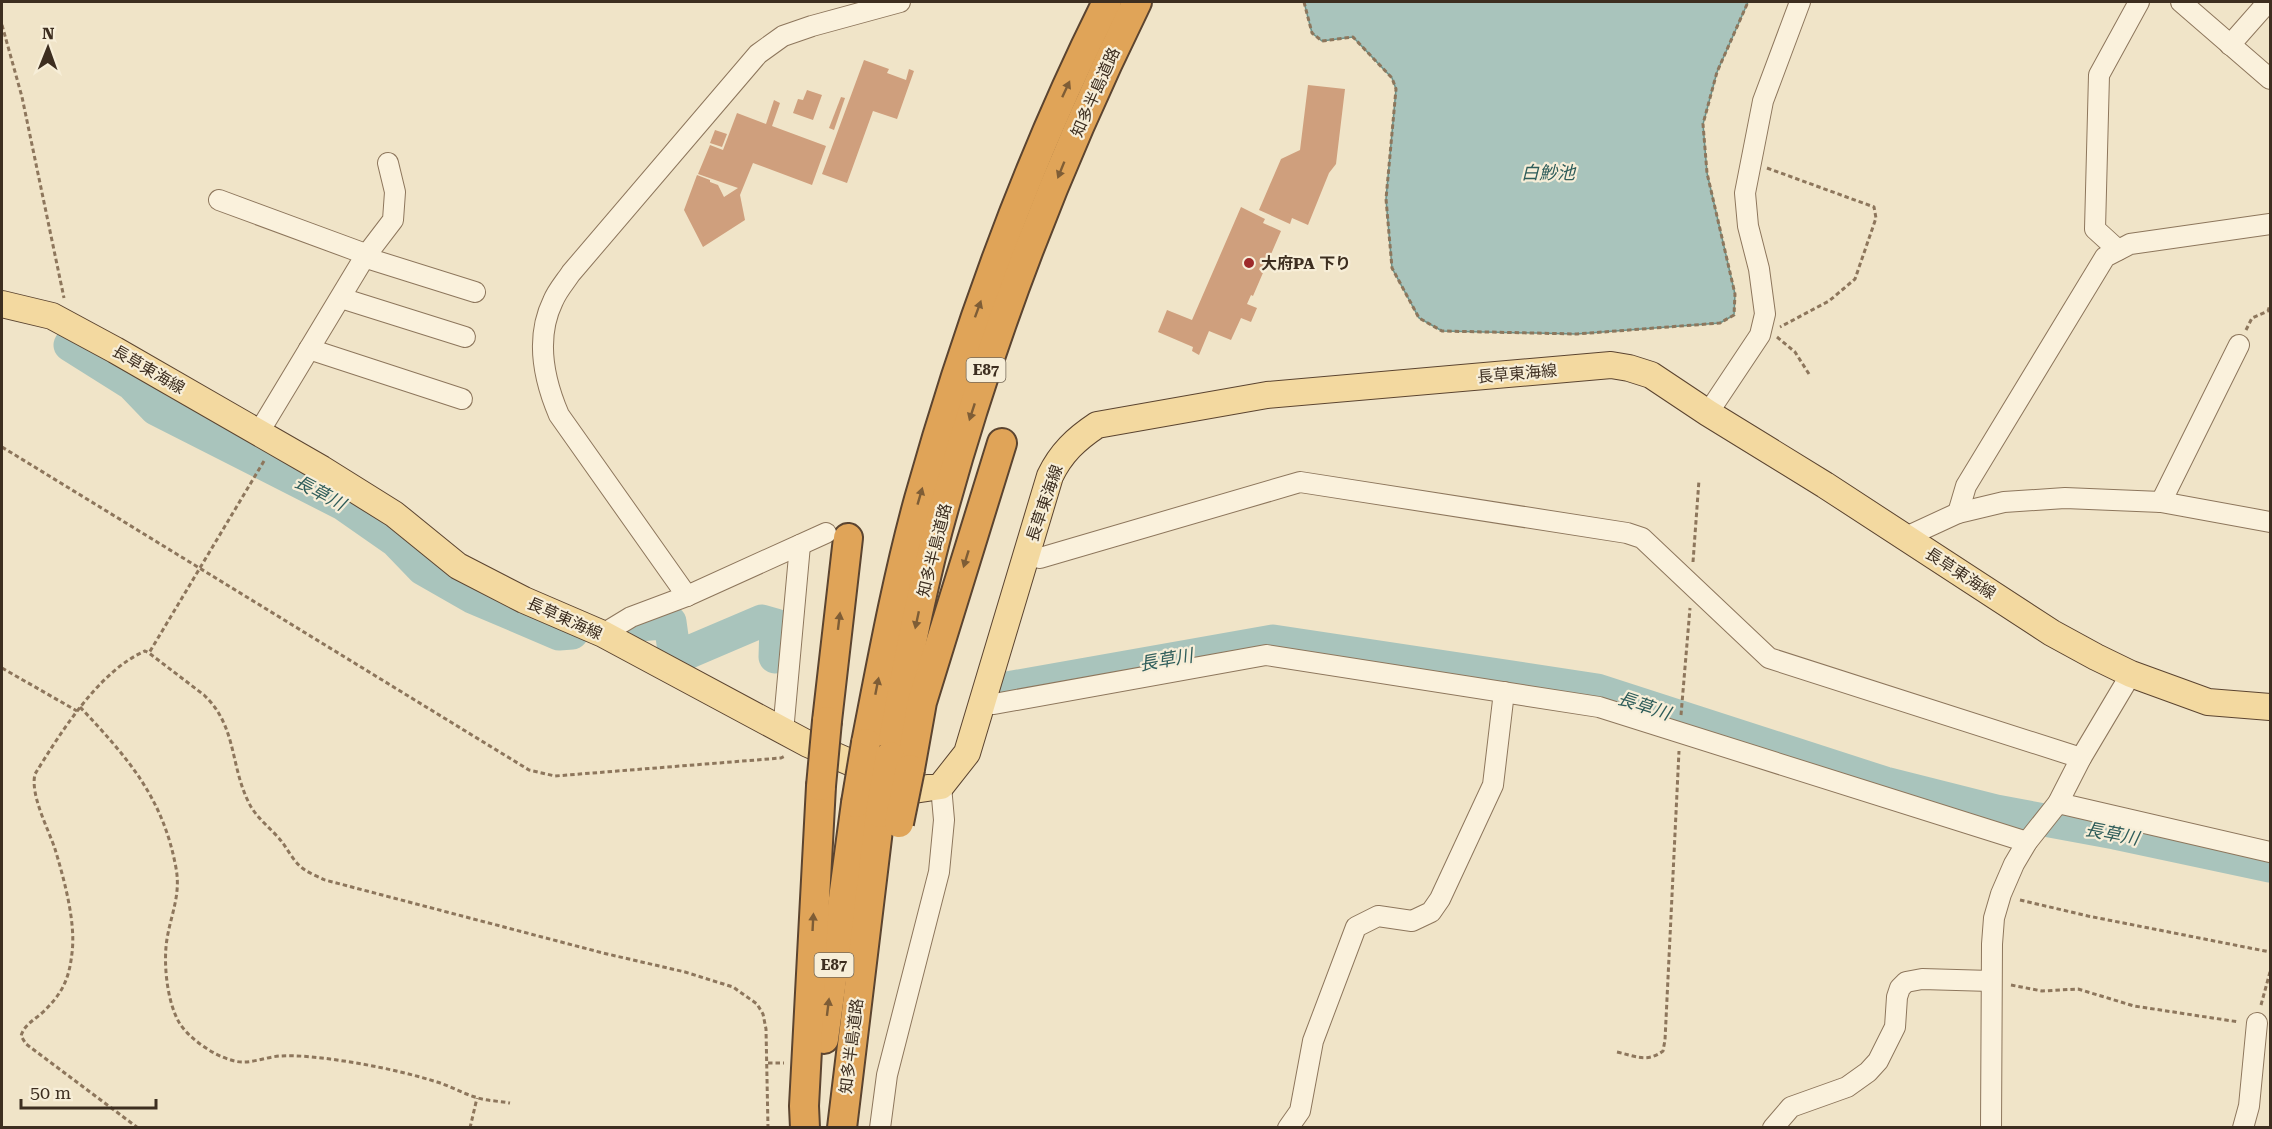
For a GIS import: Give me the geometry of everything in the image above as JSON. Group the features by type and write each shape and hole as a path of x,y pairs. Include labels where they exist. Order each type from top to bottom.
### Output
{"highway":[{"name":"知多半島道路","path":"888,756 897,591 946,405 976,314 1011,221 1055,113 1107,2"},
{"name":"知多半島道路","path":"815,1128 825,1028 878,813 922,596 944,506 972,411 1036,229 1080,123 1137,2"},
{"path":"843,1128 878,813 888,756 922,702 1002,443"},
{"path":"805,1128 804,1106 821,786 827,721 837,535"}],"main road":[{"name":"長草東海線","path":"2,304 52,316 62,321 267,437 394,514 458,566 524,600 603,634 783,732 914,790 941,786 967,753 1050,476 1058,460 1077,438 1097,425 1267,395 1611,365 1651,375 2052,633 2096,657 2131,674 2208,702 2271,707"}],"street":[{"path":"687,596 559,415 549,392 543,366 544,334 552,302 571,273 758,54 783,36 900,2"},
{"path":"1708,413 1760,336 1765,314 1759,269 1748,226 1745,193 1763,101 1800,2"},
{"path":"2118,250 2095,230 2099,75 2139,2"},
{"path":"2181,2 2271,79"},
{"path":"2230,45 2268,2"},
{"path":"267,437 309,349 366,256 393,220 395,192 388,163"},
{"path":"219,200 373,260 475,292"},
{"path":"1958,513 1966,486 2105,257 2130,244 2271,224"},
{"path":"340,298 465,337"},
{"path":"2161,502 2239,345"},
{"path":"309,349 462,399"},
{"path":"1026,555 1040,558 1300,482 1627,533 1642,538 1769,658 2081,758"},
{"path":"1906,537 1958,513 2004,502 2065,498 2161,502 2271,522"},
{"path":"603,634 631,617 687,596 800,546 837,535"},
{"path":"783,732 800,546"},
{"path":"981,703 994,704 1266,655 1599,708 2028,842"},
{"path":"1990,1128 1991,981 1994,918 2001,894 2028,842 2058,803 2081,758 2131,674"},
{"path":"1288,1128 1300,1111 1313,1041 1356,927 1378,916 1412,921 1431,912 1440,898 1493,785 1504,692"},
{"path":"880,1128 887,1075 939,872 944,820 941,786"},
{"path":"2058,803 2271,852"},
{"path":"1773,1128 1791,1107 1847,1087 1873,1067 1885,1049 1895,1027 1897,998 1900,988 1906,982 1922,979 1991,981"},
{"path":"2242,1128 2250,1106 2257,1023"}],"path":[{"path":"1304,2 1312,33 1322,41 1353,37 1392,78 1396,89 1386,199 1392,268 1419,318 1442,331 1576,334 1720,323 1734,315 1735,294 1707,173 1703,124 1717,72 1748,2"},
{"path":"2,25 39,170 63,296 62,321"},
{"path":"1752,162 1874,207 1876,218 1854,279 1828,301 1773,331 1795,352 1809,374"},
{"path":"2239,345 2252,318 2268,311 2271,305"},
{"path":"148,652 200,568 267,437"},
{"path":"2,447 529,770 555,776 781,758 808,744"},
{"path":"1617,1052 1645,1059 1654,1058 1663,1051 1665,1040 1680,733 1699,480"},
{"path":"138,1128 26,1044 21,1036 23,1028 43,1012 60,993 68,979 73,950 67,896 33,782 35,774 80,707 118,668 145,651 212,702 222,717 232,742 249,805 282,842 294,861 305,870 325,880 685,972 733,987 757,1004 763,1014 768,1063 768,1128"},
{"path":"2,668 77,711"},
{"path":"80,707 117,746 142,779 158,810 171,849 177,869 178,888 176,908 167,937 165,965 173,1005 182,1026 205,1047 231,1060 242,1062 292,1056 330,1059 415,1076 446,1085 477,1098 510,1103"},
{"path":"2001,894 2088,916 2271,951"},
{"path":"1991,981 2042,991 2078,989 2134,1006 2215,1020 2257,1023 2271,972"},
{"path":"768,1063 788,1062"},
{"path":"470,1128 477,1098"}],"water":[{"name":"白魦池","path":"1304,2 1748,2 1717,72 1703,124 1707,173 1735,294 1734,315 1720,323 1576,334 1442,331 1419,318 1392,268 1386,199 1396,89 1392,78 1353,37 1322,41 1312,33"}],"building":[{"path":"864,60 889,69 887,73 906,80 909,69 914,71 897,119 873,111 847,183 822,174"},
{"path":"1308,85 1345,89 1336,164 1329,173 1308,225 1292,218 1290,224 1259,210 1281,159 1300,150"},
{"path":"807,90 822,95 813,120 793,113 798,99 803,100"},
{"path":"841,97 845,98 834,130 829,128"},
{"path":"774,100 780,103 772,126 826,146 812,185 753,163 740,195 745,220 703,247 684,210 697,175 718,185 724,197 738,188 698,174 710,145 723,150 737,113 766,124"},
{"path":"715,130 727,134 722,147 710,143"},
{"name":"大府PA 下り","path":"1241,207 1265,219 1263,223 1281,231 1253,296 1251,295 1247,304 1257,308 1251,322 1241,318 1231,340 1209,331 1199,355 1192,351 1193,347 1158,332 1167,310 1192,320"}],"waterway":[{"name":"長草川","path":"70,345 132,384 156,409 343,504 396,541 423,569 472,597 559,634 572,633"},
{"name":"長草川","path":"640,625 670,622 675,658 762,621 776,625 775,657"},
{"name":"長草川","path":"1007,688 1273,641 1597,690 1885,783 1996,811 2115,833 2270,866"}],"place":[{"name":"大府PA 下り","path":"1249,263"}]}
